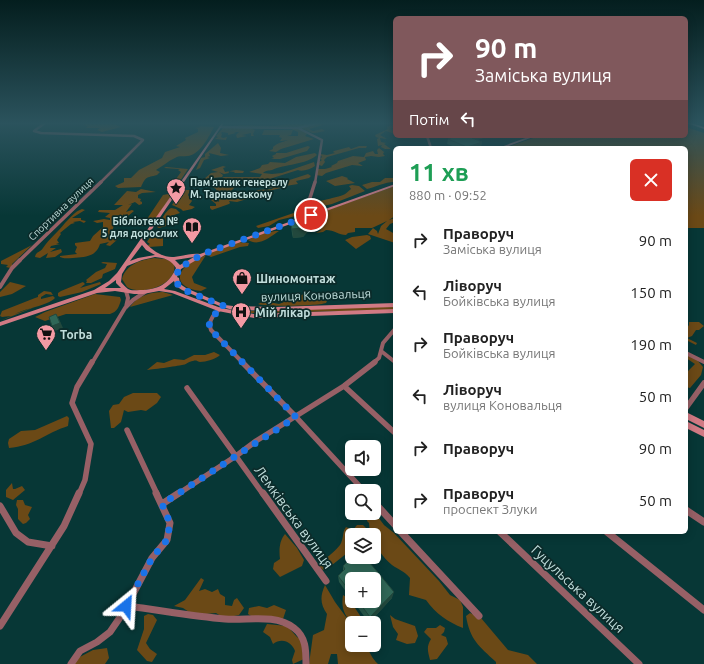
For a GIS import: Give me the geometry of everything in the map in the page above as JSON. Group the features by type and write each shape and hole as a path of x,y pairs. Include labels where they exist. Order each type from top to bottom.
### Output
{"main road":[{"path":"0,324 96,291 108,285 119,274 142,242 202,154"},
{"path":"179,268 203,254 393,186"},
{"path":"142,242 151,251 160,256 171,258 203,254"},
{"path":"124,267 140,259 160,256"},
{"path":"96,291 110,289 145,292 168,285 176,278 179,268 177,263 171,258"},
{"path":"119,274 118,282 126,291"},
{"name":"вулиця Коновальця","path":"176,278 180,287 197,298"},
{"name":"вулиця Коновальця","path":"158,289 197,298 222,308 243,312 287,316 393,312"},
{"name":"вулиця Коновальця","path":"243,312 393,305"},
{"path":"688,416 704,425"},
{"path":"688,425 704,434"}],"street":[{"name":"Спортивна вулиця","path":"0,287 12,268 91,193 129,154"},
{"path":"318,213 309,201 314,189 320,154"},
{"path":"125,308 128,298 126,291"},
{"path":"0,626 64,526 85,480 91,444 72,403 77,387 125,308 133,300 145,292"},
{"path":"222,308 209,322 208,326 211,330 296,417 358,484"},
{"path":"162,504 236,456 256,441 344,386 379,358 383,343 393,331"},
{"path":"381,351 393,360"},
{"path":"688,354 704,362"},
{"path":"688,405 704,383"},
{"path":"344,386 393,431"},
{"name":"Лемківська вулиця","path":"187,388 326,582"},
{"path":"71,664 80,651 97,642 110,632 152,558 167,540 170,523 127,430"},
{"path":"0,506 16,534 28,542 52,546"},
{"path":"381,509 393,521"},
{"path":"688,511 704,522"},
{"path":"403,534 479,616"},
{"name":"Гуцульська вулиця","path":"502,534 639,664"},
{"path":"609,534 704,610"},
{"path":"126,606 226,619 242,618 274,620 286,623 301,634 306,641 306,664"}],"shaded area":[{"path":"164,154 194,154 178,157 170,161 156,170 160,172 157,175 145,179 141,187 118,188 115,186 124,182 124,178 131,178 139,170 162,158"},
{"path":"205,154 209,154 210,156 207,157 210,158 204,160 200,168 196,170 201,158 205,157"},
{"path":"213,154 229,155 221,156"},
{"path":"276,154 297,154 280,159 271,159 274,158 272,156"},
{"path":"310,154 317,155 301,163 277,168 263,173 282,173 314,162 315,166 306,170 298,170 263,181 222,181 225,180 222,178 224,177 260,177 262,174 249,172 270,162 285,163 296,157"},
{"path":"320,154 338,154 327,157 322,166 316,164 322,160 320,159 322,157"},
{"path":"366,154 383,154 385,156 365,157 366,160 358,163 363,166 352,165 326,173 322,176 316,175 317,169 332,167 331,166 338,161 353,156 364,157"},
{"path":"688,154 704,154 704,228 688,228"},
{"path":"223,166 226,167 223,168 225,172 228,171 229,173 224,174 219,172 223,175 222,177 204,179 211,173 218,172 211,170"},
{"path":"164,168 188,169 174,190 168,190 181,172 178,170 180,169"},
{"path":"229,171 244,171 243,173 234,173 235,172"},
{"path":"308,174 311,176 309,178 296,181 298,184 273,188 268,187"},
{"path":"342,176 355,183 335,186 326,181"},
{"path":"385,178 393,178 393,182 367,189 362,185 372,182 380,182"},
{"path":"214,185 221,187 235,187 231,191 246,191 246,196 257,190 285,187 237,202 229,201 229,204 212,210 210,208 210,206 216,206 216,204 211,200 212,199 214,198 219,202 220,191 217,192 216,189 212,187"},
{"path":"349,186 359,186 365,191 332,204 314,208 313,202 344,195 351,189"},
{"path":"393,187 393,217 389,220 393,219 393,223 386,229 393,233 393,242 368,234 373,228 378,234 381,226 387,221 372,228 355,228 355,232 348,233 346,235 326,230 316,233 321,230 311,224 308,225 301,223 308,217"},
{"path":"141,189 156,192 142,193 138,195 138,198 141,199 140,201 142,204 139,205 135,202 128,205 132,204 126,212 132,210 134,211 128,216 127,220 146,223 142,226 134,226 134,223 123,221 124,214 114,225 112,232 114,232 113,235 118,239 110,246 106,245 109,242 100,244 96,252 86,257 60,257 77,254 75,252 77,247 75,243 90,241 93,236 103,227 103,222 97,223 93,221 104,219 110,220 110,218 105,217 110,213 98,212 99,210 115,210 123,205 114,205 127,191 136,192"},
{"path":"184,190 190,190 188,195 192,201 189,205 195,207 183,211 172,205"},
{"path":"163,195 172,195 157,217 153,220 147,219"},
{"path":"171,208 176,209 180,213 168,217 166,226 159,228 157,227 165,214"},
{"path":"308,208 310,209 302,215 299,213 296,216 279,220 269,226 258,228 256,226"},
{"path":"82,209 85,210 72,218 81,218 81,220 86,221 84,223 80,221 73,222 75,223 71,224 60,233 61,234 57,240 59,243 56,244 60,244 51,246 50,248 56,248 50,252 61,249 62,252 55,257 46,258 48,253 40,258 35,257 36,254 42,250 71,217"},
{"path":"279,231 260,242 252,242 248,240 261,234"},
{"path":"160,233 163,239 163,246 149,247 148,245 150,244 147,242 149,238"},
{"path":"370,236 371,239 356,249 345,240 352,237"},
{"path":"238,242 249,243 248,246 240,247 211,257 207,255 208,253"},
{"path":"32,245 12,264 10,268 6,267 8,265 1,264 1,261"},
{"path":"206,255 192,277 194,283 207,288 201,291 187,287 181,282 181,273 184,268 194,260"},
{"path":"154,258 165,259 174,263 174,271 171,277 158,287 141,290 127,287 122,279 130,266 144,260"},
{"path":"101,263 117,263 115,269 103,274 102,278 91,283 86,283 86,280 96,272 105,268 107,264"},
{"path":"10,282 26,286 12,294 0,297 0,292"},
{"path":"83,282 85,284 80,288 100,282 101,284 82,292 60,297 58,296 58,293 61,291"},
{"path":"44,291 51,292 53,295 46,294 41,297 41,299 53,296 55,298 47,303 0,321 11,316 0,316 2,311 38,297 38,295"},
{"path":"163,292 173,295 130,307 136,300 144,295"},
{"path":"95,294 120,297 121,300 117,309 110,314 66,314 45,321 35,317 45,312"},
{"path":"304,294 313,300 318,299 327,301 326,303 321,304 303,305 270,306 258,304 264,301 279,304"},
{"path":"393,306 393,310 250,313 251,311"},
{"path":"689,322 699,322 704,326 699,330 696,330 692,336 688,338"},
{"path":"688,338 697,343 696,345 688,341"},
{"path":"214,352 220,355 208,361 194,361 183,365 147,370 157,362 164,363 174,359 184,360 194,355 205,355"},
{"path":"688,355 698,361 703,367 701,375 690,388 688,388 688,371 695,364 688,359"},
{"path":"133,393 157,393 161,397 157,403 146,411 141,410 128,412 124,410 121,422 114,428 111,428 109,411 113,405 119,404 124,397"},
{"path":"67,416 69,418 68,426 26,445 9,448 9,439 21,431 35,430"},
{"path":"12,483 13,489 22,486 25,490 13,500 6,497 6,490"},
{"path":"17,500 23,500 25,505 32,507 28,515 30,519 23,524 18,519 18,509 16,505"},
{"path":"367,520 380,520 439,581 450,595 460,600 463,607 463,628 443,617 426,600 409,595 410,578 394,567 382,555 381,528 369,528"},
{"path":"357,525 363,525 366,528 355,528"},
{"path":"345,529 345,555 323,570 318,565 340,545"},
{"path":"285,534 297,548 304,560 302,566 280,577 273,569 274,563 280,559 281,543"},
{"path":"201,578 204,580 199,591 205,589 212,592 218,589 220,594 225,597 225,605 232,606 234,600 237,598 244,608 239,615 224,618 216,613 206,614 189,612 183,608 174,606 185,600"},
{"path":"325,585 345,616 345,652 369,652 378,664 338,664 337,654 331,654 328,664 309,664 313,635 324,630 327,614 323,607 322,593"},
{"path":"343,595 345,596 345,608 355,608 360,616 346,616 342,604"},
{"path":"274,605 286,610 283,619 257,620 248,614 249,608 259,606 267,608"},
{"path":"470,613 481,618 508,650 528,655 537,664 496,664 496,662 480,647 473,637 466,616"},
{"path":"148,614 153,615 157,620 146,643 150,649 157,654 152,662 147,661 137,650 144,629 144,616"},
{"path":"390,615 395,619 415,626 418,636 415,643 407,644 396,640 398,634 393,627"},
{"path":"267,624 287,626 297,637 305,642 304,659 293,664 292,660 295,651 294,648 289,643 283,641 273,644 270,637 263,632"},
{"path":"440,625 445,628 441,635 446,637 448,644 437,659 430,660 428,647 431,639 424,632 427,628 436,628"},
{"path":"107,648 109,658 105,664 74,664 76,659 93,650"}],"building":[{"path":"296,221 308,222 302,228 292,229 291,225"},
{"path":"56,314 60,323 52,326 49,317"},
{"path":"345,564 371,564 377,572 345,572 345,585 338,576 345,569 343,566"},
{"path":"381,576 394,592 381,606"},
{"path":"363,608 379,608 371,616 369,616"}],"place":[{"name":"Пам’ятник генералу М. Тарнавському","path":"176,205"},
{"name":"Бібліотека № 5 для дорослих","path":"192,244"},
{"name":"Шиномонтаж","path":"242,295"},
{"name":"Мій лікар","path":"241,329"},
{"name":"Torba","path":"46,351"}],"route":[{"path":"126,606 156,551 167,540 170,523 162,504 236,456 256,441 296,417 211,330 208,326 209,322 224,306 180,287 176,278 179,268 203,254 311,215"}]}
